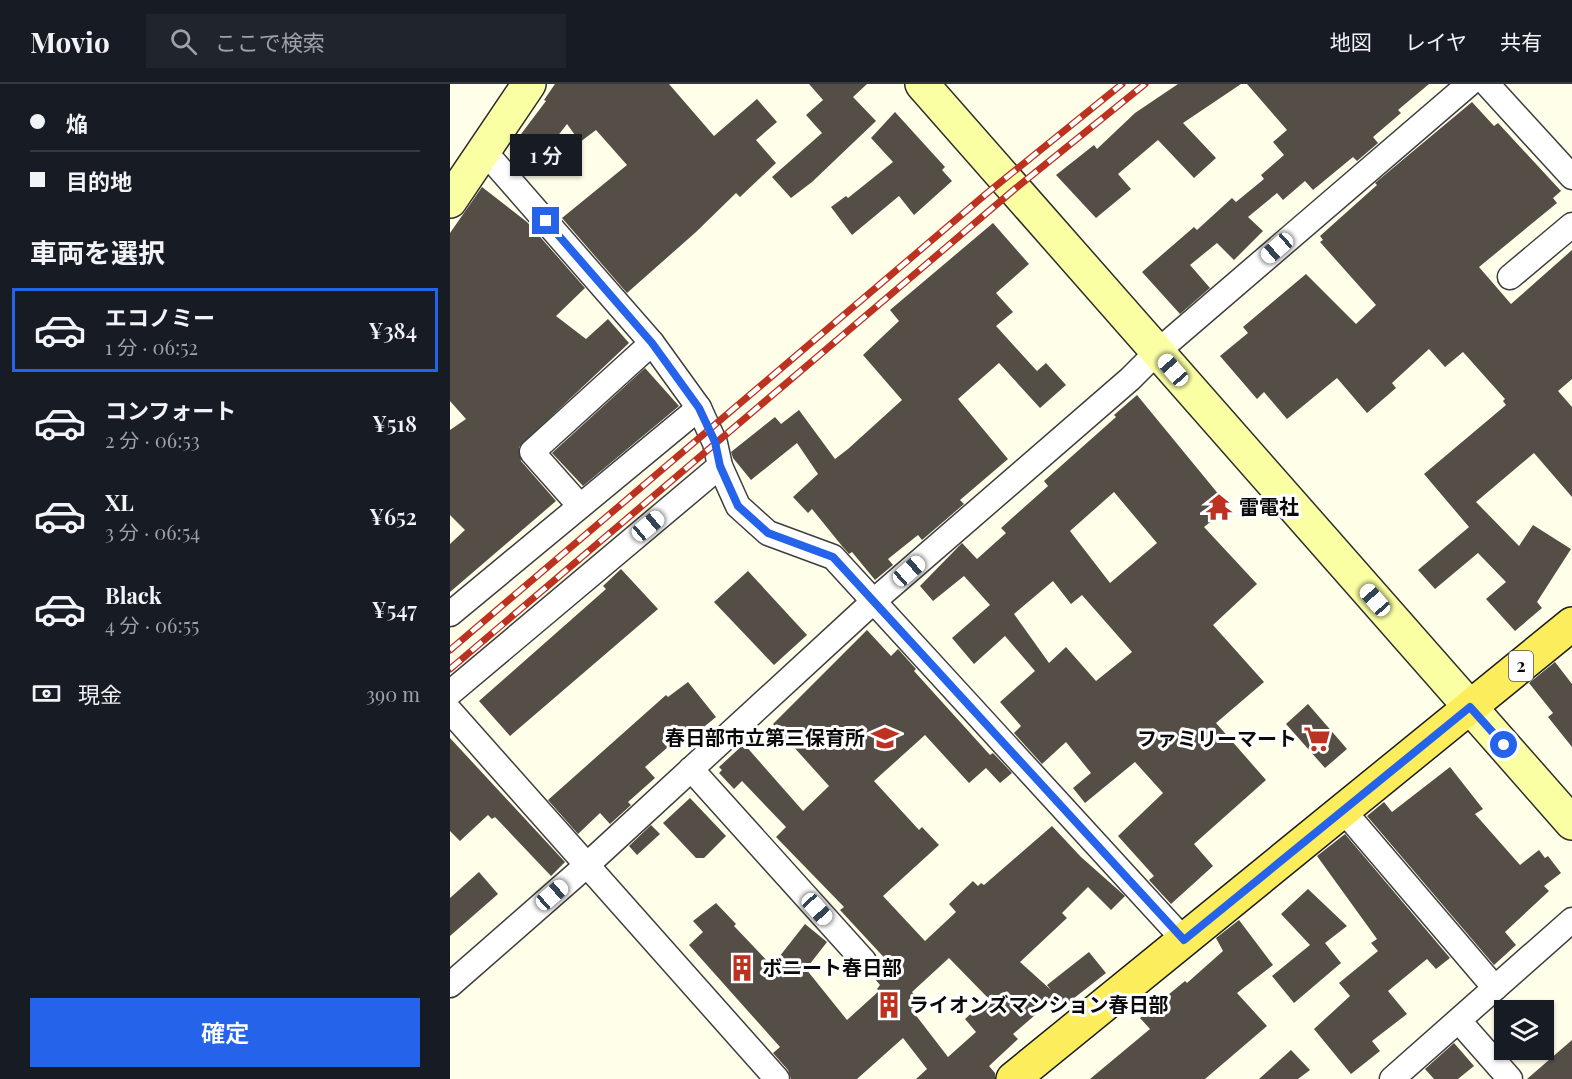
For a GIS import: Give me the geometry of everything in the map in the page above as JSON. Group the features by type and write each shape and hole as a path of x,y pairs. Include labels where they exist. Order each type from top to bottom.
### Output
{"main road":[{"name":"2","path":"1013,1079 1572,624"}],"street":[{"path":"450,201 529,84"},
{"path":"922,84 1572,823"},
{"path":"450,985 587,865 875,600 1130,379 1156,352 1469,84"},
{"path":"1487,84 1572,177"},
{"path":"485,152 652,343 699,408 715,442 720,466 738,506 768,533 833,557 875,600 1184,940"},
{"path":"1510,277 1572,225"},
{"path":"580,506 532,452 652,343"},
{"path":"450,614 699,408"},
{"path":"450,693 720,466"},
{"path":"450,711 777,1079"},
{"path":"692,769 864,961"},
{"path":"1343,810 1495,988"},
{"path":"1392,1079 1572,920"},
{"path":"1459,1021 1510,1079"}],"building":[{"path":"555,84 669,84 714,136 757,99 777,122 756,140 776,163 740,197 736,193 627,293 562,218 627,165 596,130 580,142 567,124 539,160 515,142 546,101 544,100"},
{"path":"809,84 867,84 853,97 876,121 812,182 791,198 772,177 822,133 806,115 823,100"},
{"path":"1178,84 1241,84 1183,123 1216,158 1194,178 1158,140 1118,174 1131,189 1096,218 1056,175 1094,145 1097,149 1135,113"},
{"path":"1247,84 1429,84 1398,110 1401,113 1373,137 1378,143 1357,161 1353,157 1313,190 1305,181 1283,200 1277,193 1248,217 1263,231 1234,260 1217,243 1190,265 1210,288 1180,314 1142,272 1194,227 1197,230 1232,198 1236,202 1264,179 1261,175 1284,155 1273,142 1287,130"},
{"path":"1472,102 1494,126 1498,123 1561,191 1553,198 1557,203 1479,267 1511,304 1572,250 1572,379 1558,391 1572,407 1572,497 1534,453 1476,502 1519,546 1533,525 1571,549 1537,602 1542,608 1515,631 1486,599 1506,582 1478,553 1435,589 1418,570 1469,527 1424,474 1506,405 1503,401 1505,399 1463,352 1445,367 1429,349 1392,383 1396,388 1367,413 1337,378 1287,419 1264,392 1257,399 1220,356 1248,333 1243,327 1306,274 1356,324 1376,305 1320,242 1323,240 1320,236 1377,185 1375,183"},
{"path":"895,112 945,167 942,170 952,181 914,215 899,196 852,235 831,207 846,196 848,198 893,162 871,138"},
{"path":"482,187 527,222 585,288 556,316 586,339 608,319 629,343 519,447 521,461 556,501 450,592 450,544 465,530 450,515 450,430 466,419 450,401 450,233"},
{"path":"993,223 1029,264 996,293 1013,312 996,326 1037,371 1046,363 1066,385 1040,408 999,363 958,399 1008,459 960,500 964,504 922,540 918,535 888,559 893,565 875,580 852,552 849,554 812,509 808,513 793,497 818,474 797,443 751,480 733,458 731,452 775,417 781,424 799,410 835,459 848,449 902,400 863,355 899,321 890,310"},
{"path":"645,368 679,406 583,486 552,453"},
{"path":"1137,395 1229,507 1204,527 1257,584 1213,625 1264,682 1216,723 1266,780 1194,844 1213,866 1171,904 1149,880 1154,876 1118,836 1163,793 1135,762 1085,803 1073,788 1091,773 1066,742 1042,764 1014,733 1021,726 1000,702 1035,671 1005,636 974,664 952,638 990,605 964,576 933,601 920,586 962,543 977,559 1006,533 1001,528 1048,486 1044,481 1116,417 1114,415","holes":["1114,492 1157,543 1110,583 1070,531","1053,581 1071,604 1082,595 1132,652 1096,681 1066,647 1049,663 1014,614"]},
{"path":"621,569 658,609 510,736 479,701 606,589 603,586"},
{"path":"748,571 807,635 774,665 714,602"},
{"path":"867,630 891,656 898,649 916,669 914,671 990,755 993,753 1012,773 1000,783 986,768 969,783 925,735 874,781 919,830 922,827 939,845 883,896 925,941 956,912 949,904 973,881 978,886 981,883 984,885 1052,826 1081,857 1125,896 1111,910 1088,887 1062,913 1067,918 1020,962 1051,990 1047,985 1089,952 1106,973 1064,1006 1056,997 1013,1034 1018,1039 989,1066 995,1073 995,1079 916,1079 927,1069 903,1038 857,1079 791,1079 788,1070 773,1053 780,1047 689,945 703,932 693,921 716,903 736,924 734,926 772,966 805,924 827,942 806,969 847,1020 879,991 877,989 880,985 875,979 891,965 840,910 844,907 776,837 786,827 742,781 734,789 719,773 722,770 719,767 744,744 803,811 829,786 773,724","holes":["949,958 988,998 965,1019 976,1032 948,1057 911,1009 919,1001 912,992"]},
{"path":"1555,662 1572,684 1572,747 1548,717 1553,713 1529,683"},
{"path":"688,682 716,717 688,740 683,734 645,767 655,778 628,802 631,805 610,824 600,813 578,834 548,800 666,695 668,697"},
{"path":"1308,704 1347,749 1325,768 1286,724"},
{"path":"450,738 565,862 551,876 495,817 492,819 488,815 460,841 450,831"},
{"path":"1450,767 1483,809 1475,814 1520,865 1539,850 1545,858 1548,856 1561,873 1544,886 1549,891 1505,932 1516,945 1494,965 1367,816 1384,802 1392,812"},
{"path":"690,798 726,836 704,858 696,858 663,823"},
{"path":"651,825 660,834 637,855 629,846"},
{"path":"1345,834 1450,958 1436,969 1427,959 1388,991 1407,1014 1372,1041 1380,1051 1351,1074 1314,1029 1350,996 1339,983 1378,951 1371,943 1377,939 1317,856"},
{"path":"479,872 498,894 450,936 450,898"},
{"path":"1308,889 1347,926 1325,943 1341,963 1294,1003 1272,976 1310,945 1281,914"},
{"path":"1239,920 1273,965 1237,993 1267,1026 1205,1079 1090,1079 1150,1029 1140,1018 1185,981 1187,983 1223,951 1216,938"},
{"path":"1572,1040 1572,1079 1527,1079 1549,1060 1554,1060 1554,1056"},
{"path":"1454,1043 1474,1066 1458,1079 1434,1079 1425,1069"},
{"path":"1291,1050 1310,1070 1298,1079 1259,1079"}],"railway":[{"path":"450,650 986,194 1122,84"},
{"path":"450,669 1016,188 1145,84"}],"place":[{"name":"雷電社","path":"1219,507"},
{"name":"春日部市立第三保育所","path":"885,738"},
{"name":"ファミリーマート","path":"1317,739"},
{"name":"ボニート春日部","path":"742,968"},
{"name":"ライオンズマンション春日部","path":"889,1005"}],"route":[{"path":"546,221 652,343 699,408 715,442 720,466 738,506 768,533 833,557 875,600 1184,940 1470,707 1504,745"}]}
